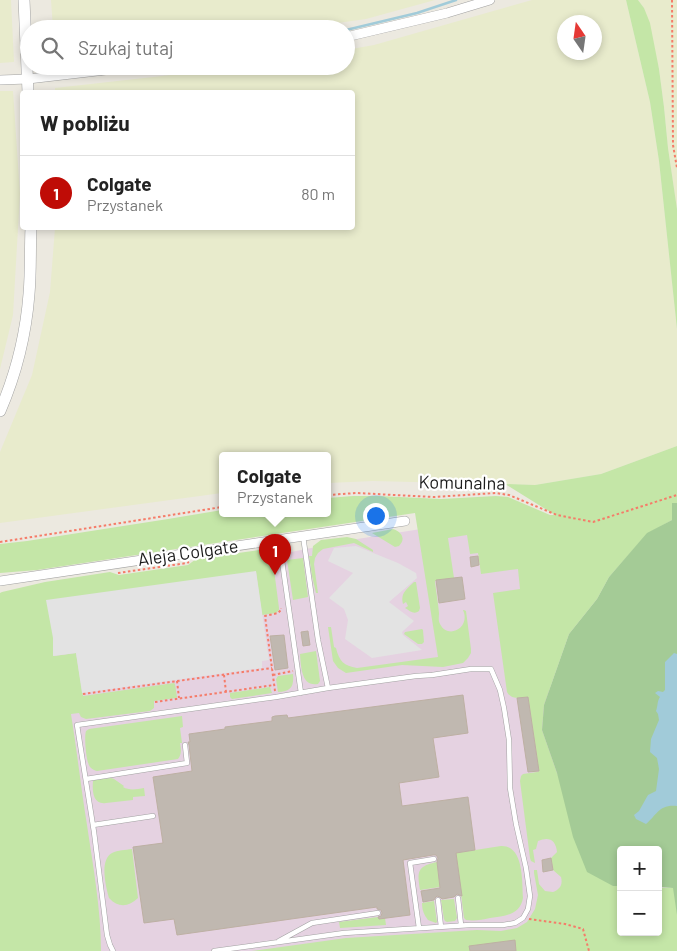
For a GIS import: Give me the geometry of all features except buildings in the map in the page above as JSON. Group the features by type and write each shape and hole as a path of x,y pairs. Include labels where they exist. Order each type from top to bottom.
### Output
{"street":[{"path":"24,0 25,20"},
{"path":"355,35 447,13 490,0"},
{"path":"28,75 28,90"},
{"path":"0,80 62,75"},
{"path":"0,411 8,392 22,343 29,294 31,230"},
{"name":"Aleja Colgate","path":"0,581 405,521"}],"lane":[{"path":"303,536 318,640 328,688"},
{"path":"279,540 301,693"},
{"path":"113,951 107,935 93,825 77,725 276,698 328,688 471,669 491,669 500,690 504,708 509,740 510,788 530,896 528,909 522,918 515,923 503,925 344,933 214,951"},
{"path":"86,779 187,763 184,745"},
{"path":"93,825 153,816"},
{"path":"419,928 410,862 434,859"},
{"path":"458,898 461,926"},
{"path":"438,900 440,927"},
{"path":"275,942 312,923 378,913"}],"path":[{"path":"672,0 673,145 677,168"},
{"name":"Komunalna","path":"331,495 356,493 434,497 496,493 509,495 557,515 593,522 677,495"},
{"path":"0,542 219,507"},
{"path":"118,574 187,563 191,560"},
{"path":"276,698 265,616 278,613 282,606"},
{"path":"83,694 272,668"},
{"path":"273,675 298,670"},
{"path":"224,674 226,692"},
{"path":"177,681 179,698"},
{"path":"155,702 274,685"},
{"path":"522,918 565,924 583,929 589,951"}],"shaded area":[{"path":"517,514 596,951 0,951 0,614 351,540"},
{"path":"356,546 398,563 416,573 417,578 389,602 414,621 402,632 403,635 422,650 372,658 345,639 348,620 344,609 329,598 353,573 328,561 334,548"},
{"path":"256,571 269,660 262,661 262,668 82,693 76,653 53,656 53,638 46,600"}],"green space":[{"path":"0,0 11,0 14,62 0,63"},
{"path":"51,0 435,0 355,21 52,20"},
{"path":"532,0 626,0 650,102 659,161 677,329 677,446 601,474 535,485 373,481 331,483 331,452 219,452 219,493 0,523 0,452 32,375 50,292 55,230 355,230 355,90 55,90 55,88 171,75 355,75 355,48 374,45"},
{"path":"626,0 638,0 644,8 650,23 659,69 677,209 677,329 659,161 650,102"},
{"path":"638,0 677,0 677,209 659,69 644,8"},
{"path":"0,91 13,91 20,194 13,315 0,369"},
{"path":"677,446 677,503 672,503 672,520 647,534 609,577 597,599 569,634 544,705 542,730 557,773 613,886 617,886 617,936 662,936 662,888 677,888 677,951 252,951 346,938 477,930 501,931 517,928 527,922 535,909 538,895 534,870 537,870 539,884 545,891 553,892 560,886 562,882 561,877 553,870 551,858 557,852 551,840 538,841 536,849 533,850 535,863 530,858 520,781 523,774 539,771 528,697 514,698 507,692 493,593 520,589 518,569 481,574 478,553 470,554 467,535 448,538 454,578 435,581 439,620 444,629 448,631 458,630 464,622 463,610 466,611 471,649 468,658 463,663 443,667 402,665 346,673 338,668 333,661 328,627 331,627 334,647 341,660 352,667 357,668 438,657 415,513 37,570 0,573 0,544 219,510 219,517 331,517 331,498 353,496 441,499 508,497 550,515 555,515 505,484 535,485 601,474"},
{"path":"672,503 677,503 677,915 673,888 662,887 662,846 617,846 617,886 613,886 587,872 573,837 557,773 542,730 544,705 569,634 597,599 609,577 647,533 672,520"},
{"path":"393,529 401,534 403,538 399,546 395,547 372,533"},
{"path":"347,537 356,539 373,550 373,552 354,543 323,549 315,558 314,564 318,593 316,593 309,556 312,556 313,546 321,540"},
{"path":"259,550 267,551 272,559 279,608 276,613 262,615 256,572 53,639 54,656 76,653 83,696 174,683 177,697 154,701 154,708 150,711 86,719 81,717 79,713 71,714 100,919 101,951 0,951 0,593 45,582 110,572 119,575 188,565 196,559"},
{"path":"303,558 308,597 293,600 287,560"},
{"path":"416,582 420,608 415,613 405,608 408,606 406,602 403,604 402,600 405,592"},
{"path":"422,629 424,642 422,644 418,644 404,634 405,632"},
{"path":"316,651 320,681 318,684 312,684 303,675 300,654"},
{"path":"293,674 291,688 278,692 276,679 278,676"},
{"path":"270,687 272,693 232,699 230,697 230,693"},
{"path":"182,716 183,727 180,728 182,743 180,743 181,753 178,759 97,771 90,767 85,744 85,734 89,729"},
{"path":"111,778 126,788 144,788 145,796 133,797 133,800 98,802 93,793 93,781"},
{"path":"501,846 509,847 518,858 523,898 521,904 511,914 481,920 466,920 464,918 456,853"},
{"path":"132,849 138,898 127,905 120,905 109,898 106,887 106,861 112,853"},
{"path":"437,862 440,887 420,890 420,871 425,866"},
{"path":"454,899 457,918 455,921 447,922 444,919 441,900"},
{"path":"434,901 436,923 428,920 422,906 422,903"},
{"path":"378,917 379,919 385,918 386,925 340,928 339,922"}],"water":[{"path":"674,653 677,654 677,806 662,808 646,824 636,819 634,815 639,811 648,795 656,791 659,769 657,758 650,752 651,739 659,720 656,711 660,697 655,693 665,690 665,662"}],"waterway":[{"path":"355,28 417,13 456,0"}],"place":[{"name":"Colgate","path":"275,575"}]}
